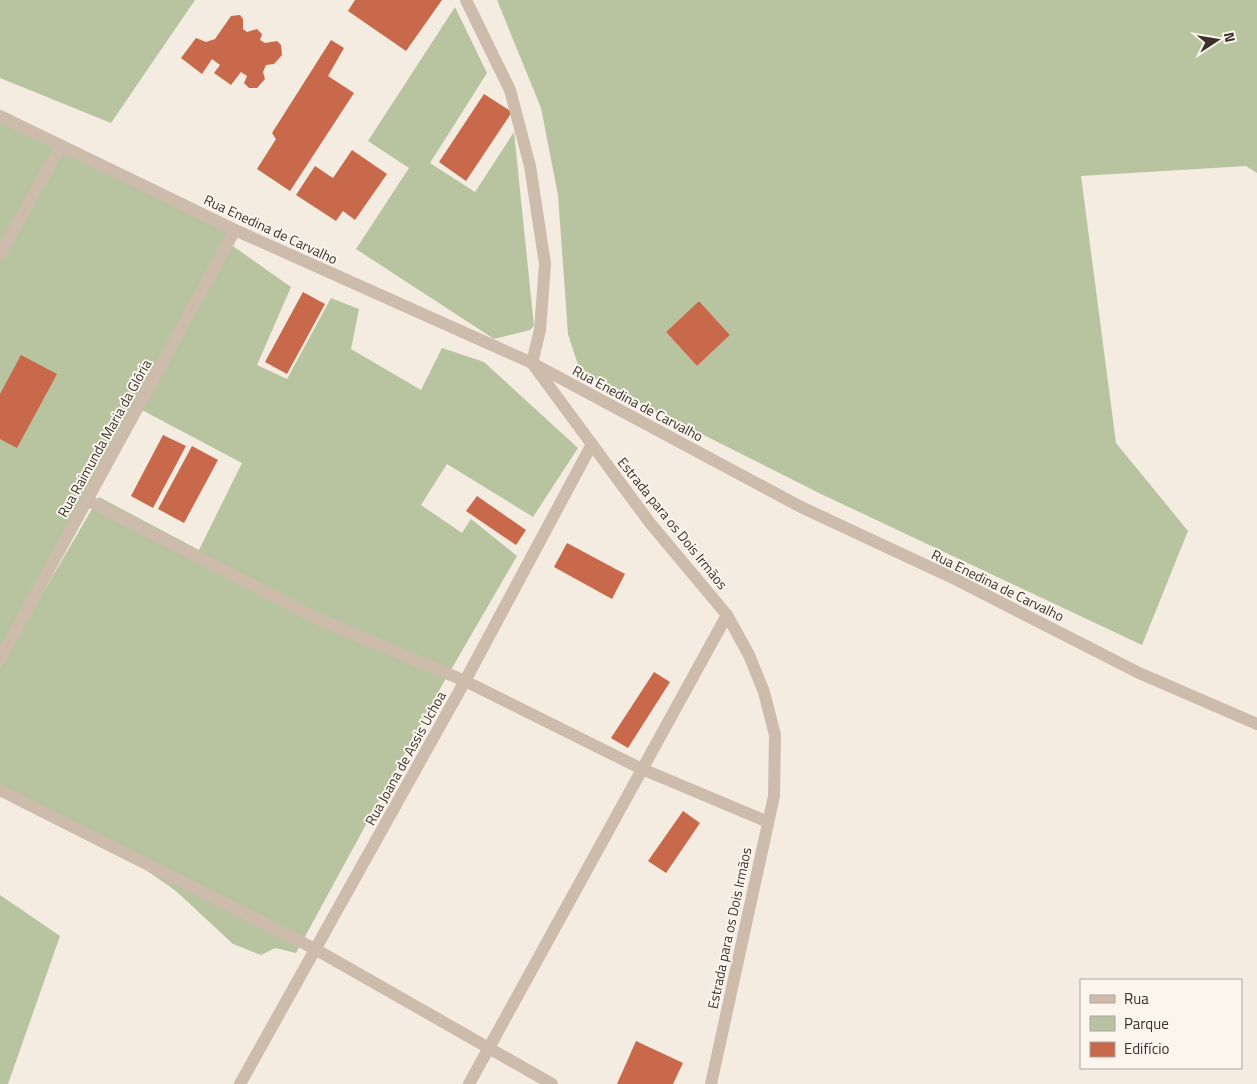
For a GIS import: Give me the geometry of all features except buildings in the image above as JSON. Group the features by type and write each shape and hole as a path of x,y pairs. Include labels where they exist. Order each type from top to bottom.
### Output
{"street":[{"path":"466,0 510,90 530,166 545,264 540,330 532,363"},
{"name":"Rua Enedina de Carvalho","path":"0,116 235,230 532,363 801,507 953,578 1139,672 1257,724"},
{"path":"0,254 61,146"},
{"name":"Rua Raimunda Maria da Glória","path":"0,659 235,230"},
{"name":"Estrada para os Dois Irmãos","path":"532,363 650,523 727,615 749,655 764,692 775,736 774,796 711,1084"},
{"name":"Rua Joana de Assis Uchoa","path":"240,1084 465,681 592,444"},
{"path":"87,500 316,618 465,681 642,769 768,822"},
{"path":"469,1084 727,615"},
{"path":"0,790 315,949 552,1084"}],"green space":[{"path":"0,0 195,0 111,123 0,78"},
{"path":"497,0 1257,0 1257,173 1246,166 1081,176 1116,443 1188,531 1142,645 821,494 606,386 579,368 568,334 558,195 541,108","holes":["699,301 730,335 697,366 666,332"]},
{"path":"455,7 487,73 430,163 475,192 514,132 534,326 530,330 494,339 356,249 409,168 368,141"},
{"path":"0,116 235,230 0,651"},
{"path":"230,244 291,287 257,365 287,379 331,298 359,309 351,349 421,390 442,348 484,362 578,448 533,517 447,464 421,505 462,533 471,519 517,556 441,687 296,953 275,948 261,955 233,944 176,891 143,868 0,791 0,666 99,497 199,550 242,463 140,409"},
{"path":"0,895 60,936 8,1084 0,1084"}]}
